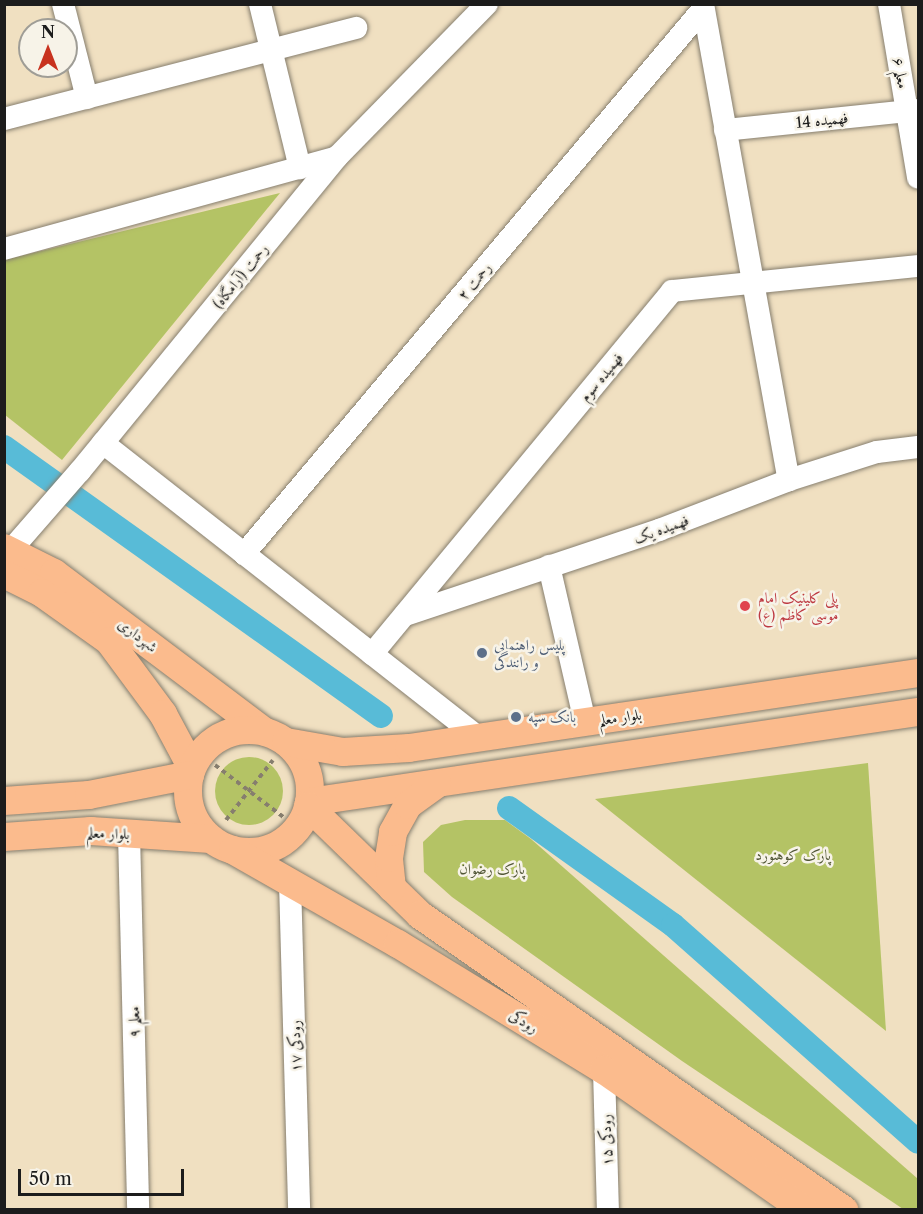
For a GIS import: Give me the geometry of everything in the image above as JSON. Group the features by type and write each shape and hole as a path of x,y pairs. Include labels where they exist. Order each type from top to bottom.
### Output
{"main road":[{"name":"شهرداری","path":"6,558 54,573 275,737"},
{"name":"شهرداری","path":"6,558 42,593 109,641 163,714 194,766"},
{"name":"بلوار معلم","path":"194,766 229,733 275,737 343,752 409,748 918,673"},
{"path":"275,737 306,769 305,812 439,783 918,712"},
{"path":"4,801 89,795 194,766 191,810 222,845"},
{"path":"392,888 389,858 393,832 408,805 439,783"},
{"path":"89,795 97,812 91,831"},
{"name":"بلوار معلم","path":"4,837 91,831 268,848 305,812"},
{"name":"رودکی","path":"305,812 420,915 844,1209"},
{"name":"رودکی","path":"222,845 398,944 604,1070 792,1205"},
{"path":"398,944 404,926 420,915"}],"street":[{"path":"63,4 87,98"},
{"path":"260,4 300,168"},
{"name":"رحمت (آرامگاه)","path":"6,558 337,158 487,4"},
{"name":"معلم ۶","path":"889,4 913,110 918,178"},
{"path":"703,7 789,480"},
{"name":"رحمت ۲","path":"244,554 703,7"},
{"path":"4,119 356,28"},
{"name":"فهمیده 14","path":"725,130 913,110"},
{"path":"4,249 337,158"},
{"name":"فهمیده سوم","path":"372,654 672,291 918,266"},
{"path":"103,443 479,738"},
{"name":"فهمیده یک","path":"404,615 659,530 789,480 877,452 918,447"},
{"path":"549,566 585,722"},
{"name":"معلم ۹","path":"129,834 138,1209"},
{"name":"رودکی ۱۷","path":"290,882 299,1209"},
{"name":"رودکی ۱۵","path":"604,1070 608,1209"}],"path":[{"path":"222,845 275,737"},
{"path":"194,766 249,791 305,812"}],"green space":[{"path":"280,193 62,460 5,415 4,260"},
{"path":"249,757 262,760 273,767 280,778 283,791 280,804 273,815 262,822 249,825 236,822 225,815 218,804 215,791 218,778 225,767 236,760"},
{"name":"پارک کوهنورد","path":"868,763 886,1031 595,799"},
{"name":"پارک رضوان","path":"465,820 505,820 531,839 918,1179 918,1209 903,1209 682,1061 452,897 424,872 423,842 441,825"}],"waterway":[{"path":"4,447 381,716"},
{"path":"509,808 673,925 918,1142"}],"place":[{"name":"پلی کلینیک امام موسی کاظم (ع)","path":"745,606"},
{"name":"پلیس راهنمایی و رانندگی","path":"482,653"},
{"name":"بانک سپه","path":"516,717"}]}
